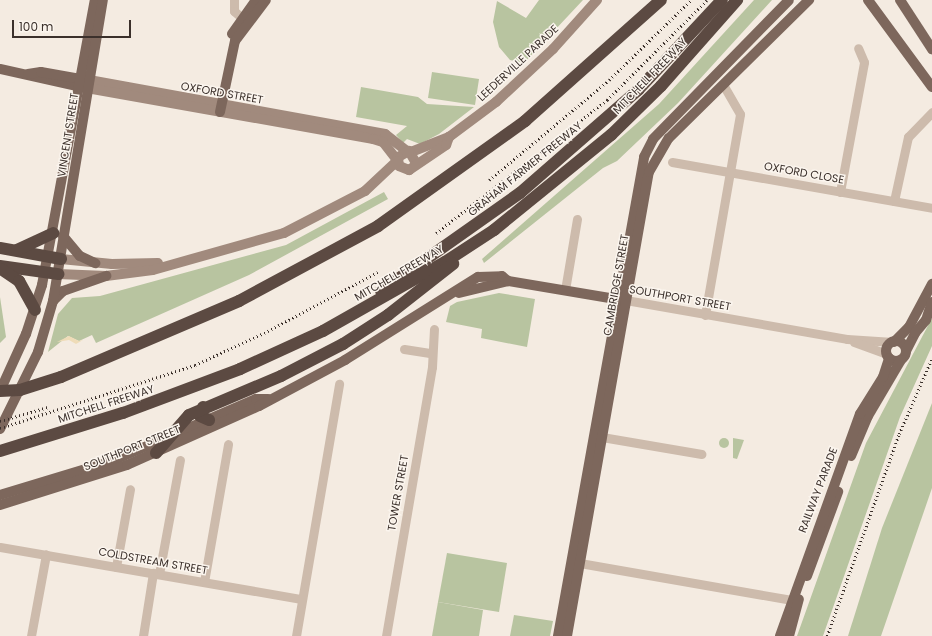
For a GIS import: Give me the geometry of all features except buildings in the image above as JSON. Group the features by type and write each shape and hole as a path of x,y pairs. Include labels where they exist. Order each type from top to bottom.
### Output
{"highway":[{"path":"0,396 61,377 239,302 378,226 525,121 661,0"},
{"name":"GRAHAM FARMER FREEWAY","path":"323,331 520,193 638,90 722,0"},
{"name":"MITCHELL FREEWAY","path":"0,451 174,395 323,331 494,230 610,135 665,82 737,0"},
{"path":"156,453 189,415 203,407 281,376 343,344 417,294 494,230"},
{"path":"16,251 58,234"},
{"path":"1,247 61,259"},
{"path":"0,267 58,274"},
{"path":"0,267 19,280 35,310"},
{"path":"0,391 20,390"},
{"path":"203,407 200,416 209,420"}],"main road":[{"name":"VINCENT STREET","path":"0,391 35,310 48,256 58,234 84,84 96,0"},
{"name":"VINCENT STREET","path":"84,84 90,69 103,0"},
{"path":"218,108 224,53 256,0"},
{"path":"245,20 266,0"},
{"name":"LEEDERVILLE PARADE","path":"409,151 450,137 514,85 597,0"},
{"name":"CAMBRIDGE STREET","path":"621,300 637,183 653,139 789,0"},
{"name":"CAMBRIDGE STREET","path":"558,636 575,562 621,300 643,198 654,160 669,138 724,86 809,0"},
{"path":"861,0 870,2 932,87"},
{"path":"900,0 932,48"},
{"name":"OXFORD STREET","path":"0,69 218,108 385,134 409,151"},
{"name":"OXFORD STREET","path":"218,108 383,142 404,170"},
{"name":"LEEDERVILLE PARADE","path":"404,170 412,169 416,163 446,145 450,137"},
{"path":"379,182 397,161 409,151 416,163"},
{"path":"52,301 63,291 106,276 189,260 284,233 404,170"},
{"name":"VINCENT STREET","path":"0,429 38,352 52,301 61,259 58,234"},
{"path":"58,234 80,256 95,263"},
{"path":"61,259 95,263 189,260"},
{"path":"58,274 106,276"},
{"name":"SOUTHPORT STREET","path":"0,505 80,482 156,453 345,360 478,277 502,276 508,281 621,300"},
{"path":"894,342 909,328 932,284"},
{"name":"RAILWAY PARADE","path":"780,636 868,416 904,356 915,333 926,320 932,302"},
{"path":"888,356 904,356 903,344 894,342"},
{"name":"RAILWAY PARADE","path":"789,636 795,600 860,414 883,377 888,356 894,342"},
{"name":"SOUTHPORT STREET","path":"1,494 112,461 256,399 268,399"},
{"name":"CAMBRIDGE STREET","path":"567,636 575,562"}],"street":[{"path":"234,0 234,11 245,20"},
{"path":"840,192 864,62 858,48"},
{"path":"705,315 740,114 724,86"},
{"path":"894,201 906,144 912,131 932,112"},
{"path":"906,144 932,121"},
{"name":"OXFORD CLOSE","path":"672,162 932,208"},
{"path":"565,290 577,219"},
{"name":"SOUTHPORT STREET","path":"621,300 847,340 894,342"},
{"name":"TOWER STREET","path":"386,636 432,367 430,353 434,329"},
{"name":"SOUTHPORT STREET","path":"847,340 888,356"},
{"path":"404,349 430,353"},
{"path":"296,636 339,384"},
{"path":"597,436 701,454"},
{"path":"204,582 228,444"},
{"path":"143,636 180,460"},
{"path":"116,567 130,489"},
{"name":"COLDSTREAM STREET","path":"0,546 302,599"},
{"path":"31,636 46,554"},
{"path":"575,562 795,600"}],"green space":[{"path":"539,0 583,0 524,63 510,60 499,47 493,22 497,1 526,18"},
{"path":"754,0 772,0 678,103 617,161 603,168 484,263 482,259 659,104"},
{"path":"432,72 479,79 475,105 428,98"},
{"path":"361,87 418,97 427,104 474,107 439,134 420,144 407,139 403,143 396,135 407,126 356,117"},
{"path":"384,192 388,199 249,275 96,343 92,335 79,341 68,336 48,352 58,314 72,298 100,296 286,245"},
{"path":"499,293 535,299 527,347 481,338 482,329 446,322 450,306 457,302"},
{"path":"0,297 6,337 0,343"},
{"path":"932,318 932,346 900,417 823,636 797,636 866,443"},
{"path":"932,403 932,488 881,636 848,636 882,528"},
{"path":"722,438 726,438 728,439 728,447 722,448 719,445 719,441"},
{"path":"733,438 744,440 737,459 733,458"},
{"path":"447,553 507,563 499,612 438,602"},
{"path":"438,602 483,610 479,636 432,636"},
{"path":"514,615 553,621 550,636 510,636"}],"sand":[{"path":"69,336 79,341 83,340 76,344 69,340 57,342"}],"railway":[{"path":"489,180 609,80 691,0"},
{"path":"436,233 607,100 707,0"},
{"path":"0,428 195,365 264,333 378,272"},
{"path":"827,636 899,434 932,358"},
{"path":"0,421 48,407"}]}
